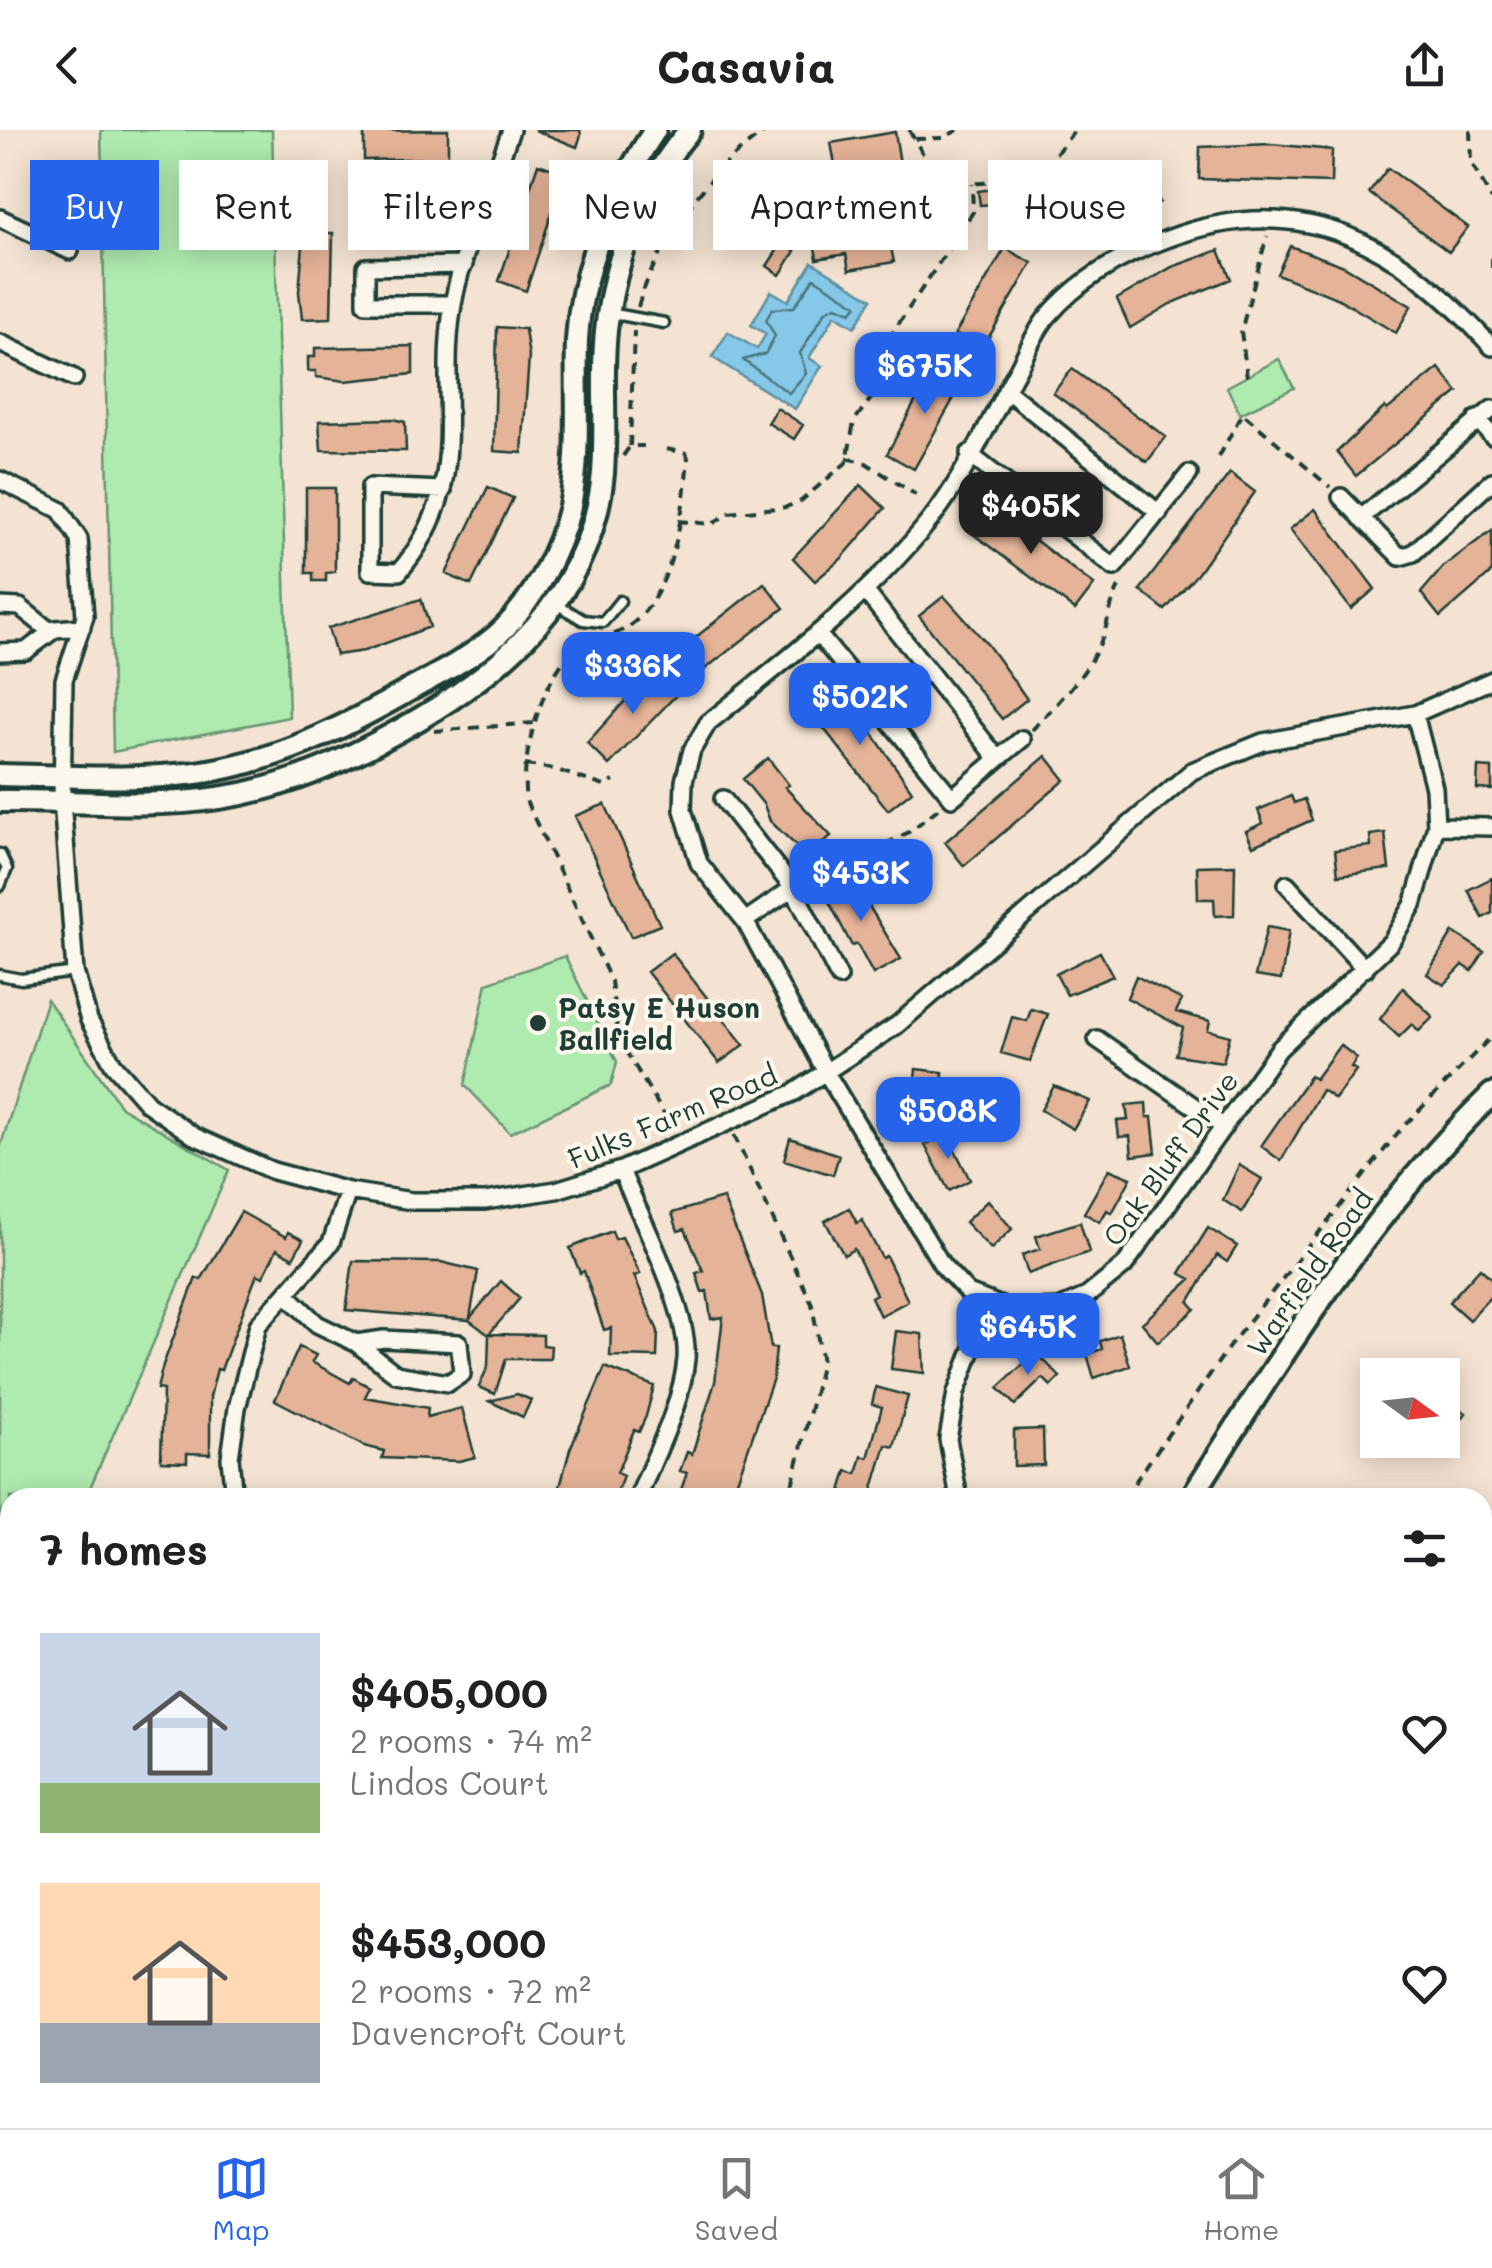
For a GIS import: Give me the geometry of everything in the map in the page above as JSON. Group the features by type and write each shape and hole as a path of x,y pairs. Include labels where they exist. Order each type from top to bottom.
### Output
{"street":[{"path":"443,490 370,486 370,571 400,572 414,554 443,490 452,447 449,354 453,304 511,130"},
{"path":"0,776 194,773 266,759 331,735 446,670 495,636 516,615 554,550 569,508 575,461 578,335 599,238 628,170 655,130"},
{"path":"0,801 214,799 317,774 436,710 488,674 532,634 582,555 598,507 609,312 641,204 690,130"},
{"name":"Oak Bluff Drive","path":"1415,714 1434,788 1436,826 1413,905 1390,942 1280,1049 1124,1266 1087,1296 1059,1308 1012,1310 968,1293 942,1264 827,1074 745,922 700,863 683,810 692,750 708,724 866,592 934,515 1046,318 1083,282 1138,250 1199,227 1248,217 1339,231 1373,246 1462,313 1492,347"},
{"path":"0,218 70,251"},
{"path":"453,304 366,304 366,267 464,265"},
{"path":"0,343 74,378"},
{"path":"1006,390 1159,513"},
{"path":"1361,518 1492,409"},
{"path":"1477,419 1492,436"},
{"path":"970,454 1114,567 1189,474"},
{"name":"Fulks Farm Road","path":"0,480 60,510 79,539 84,575 82,627 64,680 62,800 75,972 89,1020 113,1064 148,1104 194,1136 273,1171 348,1191 412,1201 486,1201 556,1190 621,1170 827,1074 897,1025 1192,771 1263,742 1415,714 1492,680"},
{"path":"1342,497 1400,557 1413,553 1492,481"},
{"path":"866,592 998,759"},
{"path":"0,606 20,607 50,631"},
{"path":"0,652 26,651 50,631 82,627"},
{"path":"818,634 952,798 1022,739"},
{"path":"723,799 793,888 839,977"},
{"path":"1436,826 1492,827"},
{"path":"1287,884 1365,969"},
{"path":"745,922 793,888"},
{"path":"1097,1039 1224,1127"},
{"name":"Warfield Road","path":"1197,1488 1333,1279 1428,1156 1492,1094"},
{"path":"621,1170 684,1326 687,1355 683,1380 642,1488"},
{"path":"233,1488 230,1458 237,1408 258,1325 288,1296 331,1243 348,1191"},
{"path":"288,1296 317,1324 356,1342 384,1368 410,1379 448,1383 462,1374 459,1344 384,1339 356,1342"},
{"path":"958,1488 948,1439 956,1393 990,1301"}],"lane":[{"path":"609,312 664,323"},
{"path":"555,603 594,624 603,622 620,601"},
{"path":"0,854 7,870 0,886"},
{"path":"0,975 20,979 75,972"}],"path":[{"path":"639,304 649,272 672,232 739,152 764,131 773,130"},
{"path":"908,130 939,168 956,181 972,184 1032,179 1042,173 1075,130"},
{"path":"915,139 943,138 958,130"},
{"path":"1470,130 1471,162 1492,200"},
{"path":"678,521 713,524 728,513 786,506 836,475 847,458 854,421 891,372 889,338 973,212 972,184"},
{"path":"1247,376 1241,331 1266,244 1268,218"},
{"path":"1492,258 1492,270"},
{"path":"618,464 630,446 634,332"},
{"path":"1218,456 1242,413 1342,497"},
{"path":"630,446 644,446"},
{"path":"666,448 686,453 688,458 664,574 647,608 621,633 571,653 535,723 525,765 526,803 611,981 618,1038 681,1142"},
{"path":"847,458 866,463 916,495"},
{"path":"1022,739 1077,679 1102,641 1118,587"},
{"path":"429,731 535,723"},
{"path":"525,765 554,768 604,786 614,781"},
{"path":"793,888 853,849 880,847 909,832 952,798"},
{"path":"1131,1488 1231,1344 1400,1130 1492,1036"},
{"path":"729,1121 744,1164 812,1304 822,1362 791,1488"}],"green space":[{"path":"101,130 272,130 273,160 179,160 179,250 275,250 289,717 113,752 103,250 159,250 159,160 102,160"},
{"path":"1279,359 1294,388 1240,414 1227,387"},
{"name":"Patsy E Huson Ballfield","path":"565,956 617,1062 611,1085 510,1133 465,1085 487,983"},
{"path":"47,999 121,1107 229,1170 90,1488 0,1488 0,1148"}],"water":[{"path":"812,262 872,299 855,327 835,315 809,358 822,366 795,409 712,357 728,332 757,349 766,334 751,325 771,291 788,301"}],"building":[{"path":"448,130 448,158 364,160 364,131"},
{"path":"535,130 580,130 581,135 577,147"},
{"path":"895,132 899,160 834,160 831,143"},
{"path":"1271,144 1332,150 1331,183 1199,179 1200,147"},
{"path":"538,164 549,168 549,221 526,291 499,281 509,250 529,250 529,191"},
{"path":"1388,168 1468,227 1449,252 1369,193"},
{"path":"988,190 988,204 980,205 978,191"},
{"path":"328,233 333,233 331,318 302,319 299,292 303,250 328,250"},
{"path":"1290,246 1344,266 1411,306 1396,333 1339,299 1277,274"},
{"path":"777,250 795,251 780,275 767,266"},
{"path":"815,250 891,250 894,262 849,270 846,254 817,259"},
{"path":"1004,250 1032,263 982,349 955,334"},
{"path":"1219,250 1231,279 1170,304 1130,328 1117,299 1172,267"},
{"path":"497,327 525,329 529,357 522,453 494,451"},
{"path":"413,346 413,374 345,381 316,377 316,371 308,371 308,357 315,357 315,348"},
{"path":"935,365 964,380 914,469 887,454"},
{"path":"1439,368 1458,392 1356,476 1337,452 1385,407 1387,410"},
{"path":"1072,369 1166,437 1147,462 1053,393"},
{"path":"777,408 803,425 794,439 768,423"},
{"path":"319,421 405,422 406,451 321,450"},
{"path":"1230,473 1255,492 1198,573 1165,610 1140,590"},
{"path":"861,485 885,508 841,559 815,581 793,558"},
{"path":"488,487 513,498 471,585 446,574"},
{"path":"306,488 335,488 335,572 326,573 326,581 313,581 313,573 306,573"},
{"path":"989,505 1094,585 1075,610 969,531"},
{"path":"1315,509 1375,589 1351,609 1290,529"},
{"path":"1492,530 1492,572 1440,617 1421,593 1444,566"},
{"path":"764,583 784,608 705,669 686,645"},
{"path":"944,596 988,645 1027,699 1002,719 919,616"},
{"path":"421,599 430,627 364,651 336,655 328,628"},
{"path":"654,669 679,692 609,765 587,743"},
{"path":"831,687 866,724 912,791 888,810 807,707"},
{"path":"1046,756 1065,780 964,866 945,842"},
{"path":"768,758 789,785 785,787 831,836 807,856 770,821 764,805 743,779"},
{"path":"1478,767 1492,768 1492,790 1477,789"},
{"path":"1291,796 1294,803 1304,799 1312,820 1253,846 1246,831 1263,823 1258,810"},
{"path":"605,804 660,925 631,937 575,816"},
{"path":"1385,833 1389,869 1338,875 1335,850 1371,846 1370,835"},
{"path":"1235,865 1234,915 1215,916 1214,899 1198,899 1197,866"},
{"path":"849,873 901,959 873,974 857,944 852,946 822,888"},
{"path":"1492,878 1492,913 1483,918 1468,890"},
{"path":"1267,927 1289,931 1281,980 1255,976"},
{"path":"1453,932 1484,952 1472,971 1463,965 1444,985 1427,974"},
{"path":"1100,952 1113,976 1067,995 1056,974"},
{"path":"672,953 744,1045 719,1063 647,972"},
{"path":"1136,976 1182,1000 1176,1012 1210,1021 1208,1030 1230,1036 1223,1062 1176,1055 1183,1028 1127,998"},
{"path":"1403,988 1433,1017 1419,1031 1412,1024 1399,1037 1380,1019"},
{"path":"1031,1009 1048,1014 1030,1061 1001,1053 1012,1017 1027,1021"},
{"path":"1340,1045 1357,1058 1351,1067 1356,1070 1335,1099 1322,1090 1281,1161 1261,1146 1310,1076 1315,1079"},
{"path":"916,1069 943,1072 941,1103 930,1102 940,1121 917,1120 918,1103 913,1103"},
{"path":"1054,1086 1090,1101 1073,1129 1041,1110"},
{"path":"1146,1103 1147,1117 1152,1117 1156,1153 1132,1156 1130,1136 1119,1137 1117,1121 1128,1120 1126,1105"},
{"path":"947,1134 970,1180 949,1191 925,1145"},
{"path":"790,1138 839,1155 833,1175 784,1160"},
{"path":"1239,1165 1262,1179 1242,1212 1223,1200"},
{"path":"1109,1169 1131,1178 1112,1213 1107,1210 1100,1222 1084,1213"},
{"path":"723,1198 762,1295 771,1348 776,1348 773,1378 734,1488 682,1488 687,1473 680,1471 687,1452 692,1454 715,1382 723,1317 711,1319 707,1291 702,1292 696,1273 703,1271 685,1229 678,1231 672,1213"},
{"path":"988,1200 1012,1229 991,1249 965,1222"},
{"path":"849,1208 857,1223 862,1220 882,1258 886,1256 908,1301 880,1316 871,1297 876,1294 854,1249 844,1255 825,1221"},
{"path":"241,1212 286,1237 288,1232 303,1240 293,1258 277,1249 263,1277 257,1274 221,1370 217,1369 210,1397 210,1454 187,1453 187,1462 161,1461 163,1390 157,1389 163,1365 196,1278 201,1280"},
{"path":"1080,1222 1089,1252 1028,1274 1022,1255 1040,1249 1036,1236"},
{"path":"1208,1228 1237,1246 1227,1262 1217,1255 1189,1302 1195,1309 1158,1342 1142,1323 1191,1279 1180,1273"},
{"path":"612,1231 615,1239 622,1237 640,1274 634,1276 658,1331 657,1357 610,1356 611,1328 604,1330 584,1271 580,1273 570,1248"},
{"path":"353,1261 441,1262 478,1271 470,1318 501,1281 520,1298 489,1334 543,1335 543,1345 551,1346 550,1359 506,1359 495,1394 479,1387 488,1366 489,1335 469,1320 346,1310"},
{"path":"1480,1268 1492,1279 1492,1295 1469,1320 1449,1302"},
{"path":"896,1331 922,1334 924,1373 891,1369"},
{"path":"1120,1334 1130,1366 1094,1378 1087,1354 1102,1349 1100,1341"},
{"path":"299,1347 316,1355 312,1362 350,1383 353,1378 370,1387 365,1397 428,1408 427,1417 462,1408 475,1457 459,1461 382,1458 384,1451 364,1446 275,1400"},
{"path":"1036,1352 1060,1377 1051,1386 1043,1378 1015,1405 998,1388"},
{"path":"605,1367 654,1386 646,1416 639,1432 634,1430 617,1473 623,1476 619,1488 560,1488 570,1449"},
{"path":"876,1387 908,1396 894,1447 886,1445 873,1488 842,1488 847,1471 857,1474 862,1456 868,1458 882,1407 872,1404"},
{"path":"517,1394 531,1400 523,1417 489,1401"},
{"path":"1043,1429 1044,1465 1014,1466 1014,1430"}],"place":[{"name":"Patsy E Huson Ballfield","path":"538,1023"}]}
